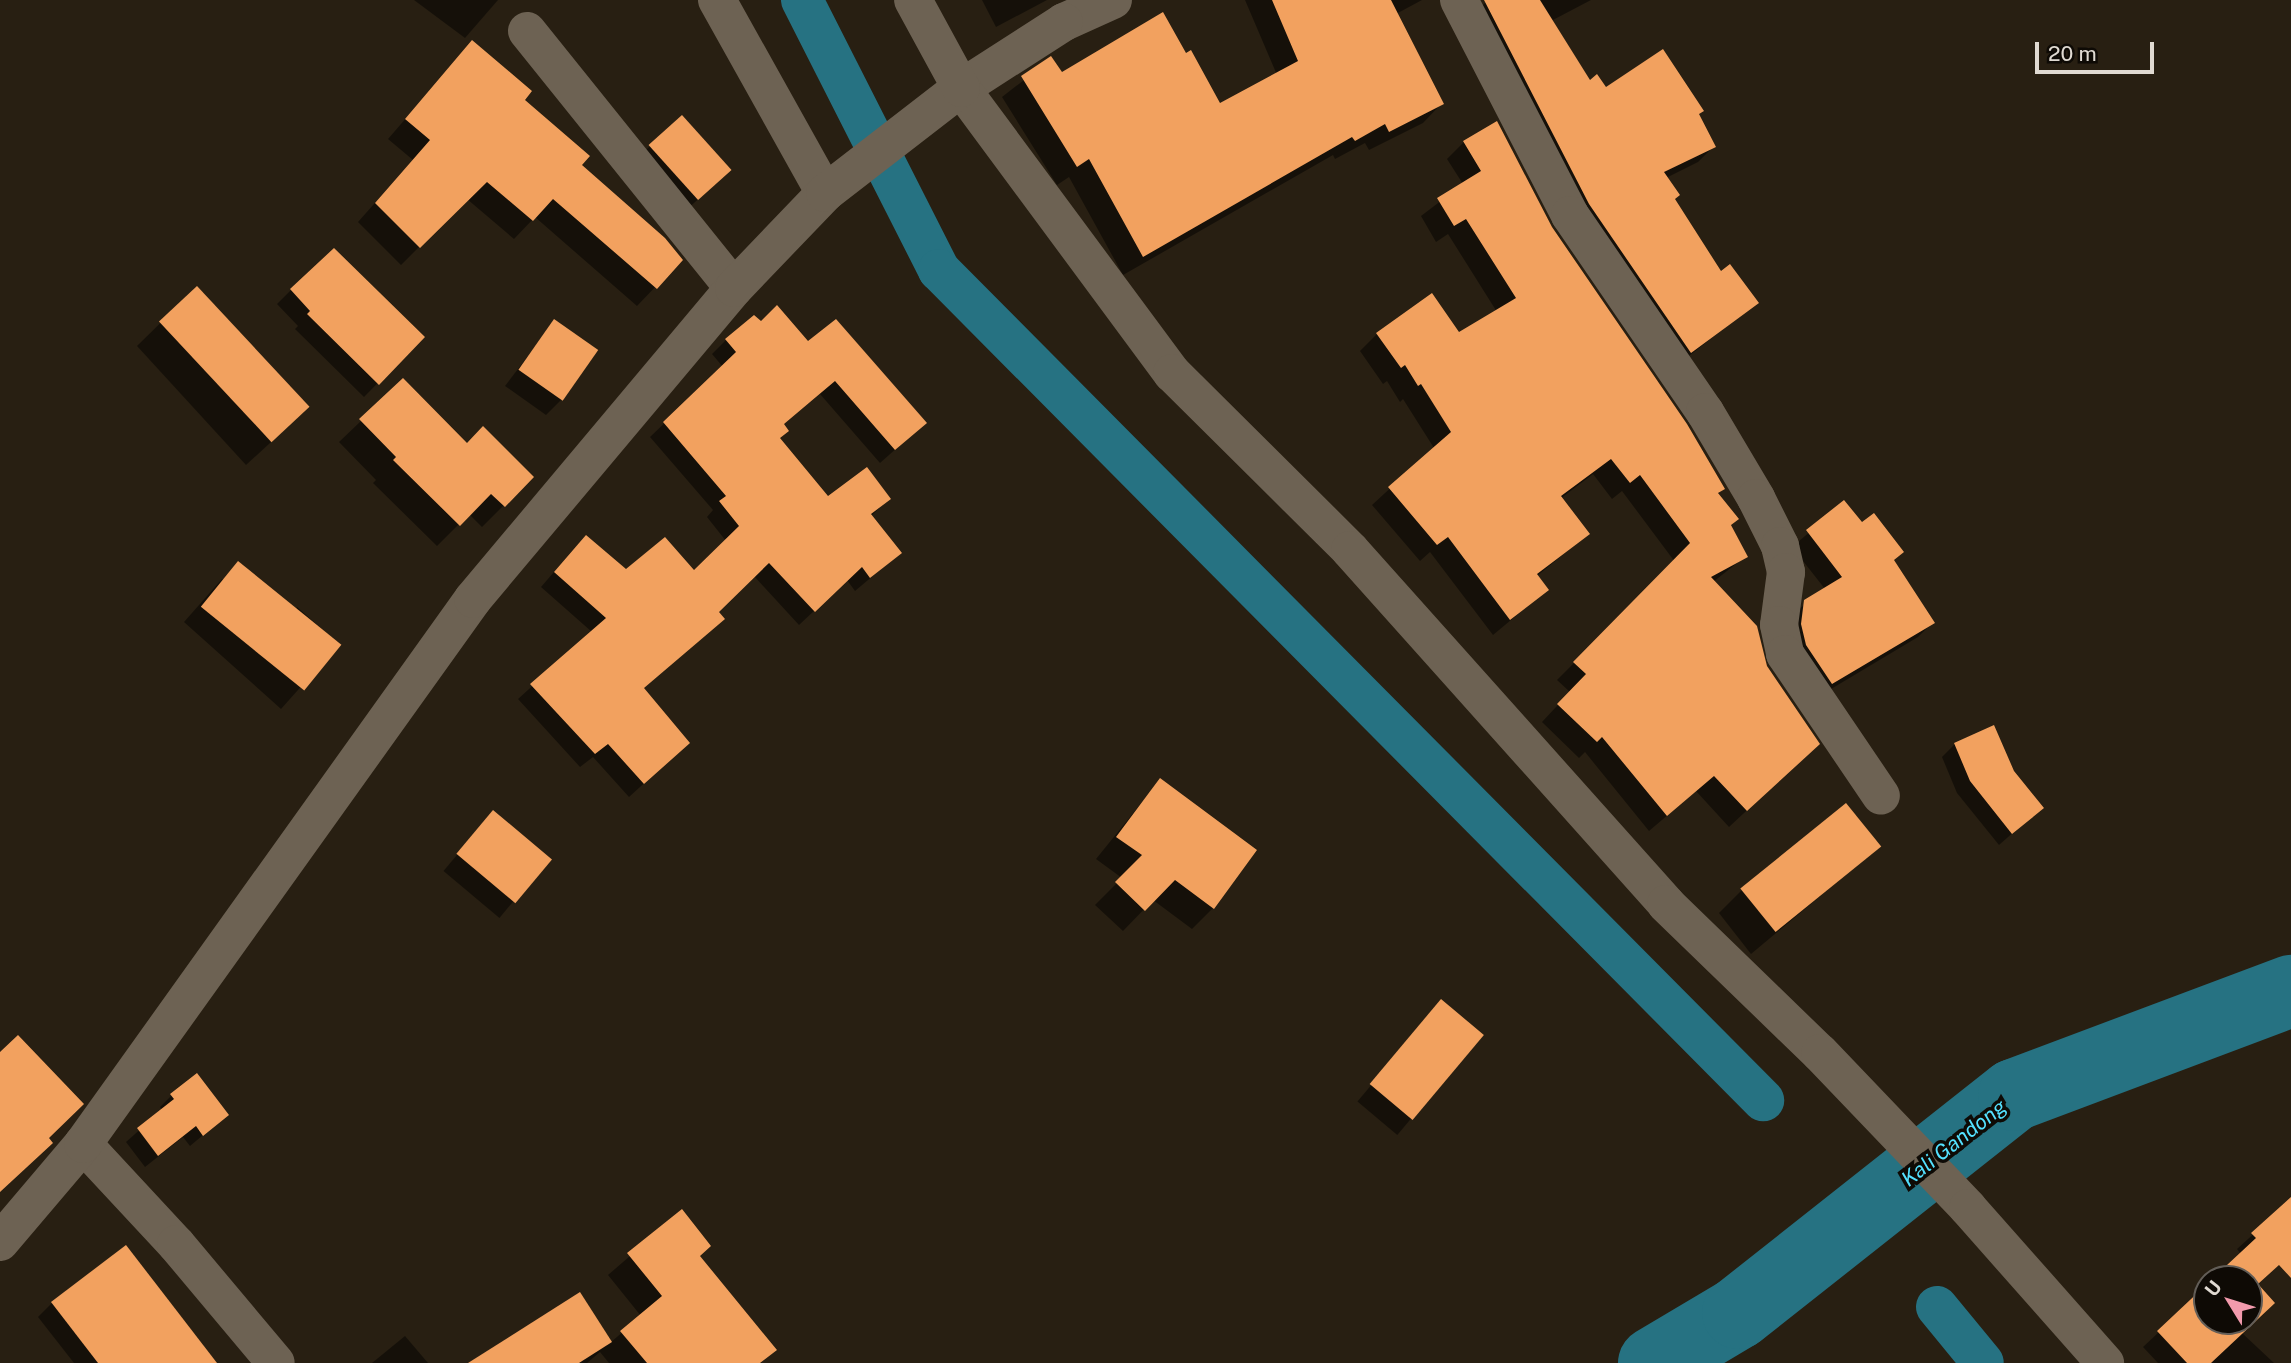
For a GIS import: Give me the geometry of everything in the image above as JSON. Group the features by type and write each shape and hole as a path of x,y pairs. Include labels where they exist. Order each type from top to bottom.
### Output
{"street":[{"path":"717,0 839,181"},
{"path":"913,0 961,88 1172,373 1350,550 1666,904 1821,1053 1969,1208 2105,1363"},
{"path":"6,1223 83,1144 473,599 734,288 839,181 927,112 1064,22 1114,0"},
{"path":"1459,0 1570,215 1704,412 1756,498 1780,546 1786,572 1779,625 1785,654 1881,796"},
{"path":"527,31 734,288"},
{"path":"83,1144 176,1244 276,1363"}],"building":[{"path":"1272,0 1391,0 1444,104 1389,132 1385,124 1355,141 1352,137 1143,257 1089,159 1077,167 1021,76 1051,56 1062,72 1163,12 1186,53 1191,50 1220,103 1298,61"},
{"path":"1484,0 1540,0 1590,80 1597,74 1606,87 1663,49 1704,111 1699,114 1716,147 1664,172 1680,195 1675,199 1721,271 1730,264 1759,303 1691,353 1589,204"},
{"path":"472,40 532,91 525,100 590,156 582,165 665,238 683,260 657,289 553,199 533,221 487,182 420,248 375,203 430,140 405,119"},
{"path":"682,115 732,170 698,200 649,145"},
{"path":"1497,121 1552,227 1687,424 1725,489 1718,493 1739,519 1731,525 1748,557 1711,577 1757,626 1767,666 1820,744 1747,811 1714,776 1667,816 1602,737 1597,742 1557,704 1586,674 1573,662 1690,543 1640,475 1630,483 1611,459 1561,496 1590,534 1537,574 1549,590 1510,620 1448,537 1437,545 1388,487 1451,432 1421,384 1418,386 1405,365 1401,368 1376,333 1432,293 1459,332 1516,298 1466,219 1454,226 1437,198 1481,171 1463,141"},
{"path":"334,248 425,337 379,385 307,314 310,311 290,289"},
{"path":"197,286 310,407 271,442 159,321"},
{"path":"777,305 808,341 836,319 927,423 895,450 835,381 784,424 789,431 780,438 828,496 867,467 891,499 871,514 902,553 870,578 862,567 815,612 769,563 719,612 725,619 644,688 690,743 644,784 608,744 595,754 530,684 606,618 554,572 586,535 626,569 665,537 694,570 739,526 719,501 726,496 663,422 736,352 725,339 754,315 761,321"},
{"path":"554,319 598,350 563,401 518,370"},
{"path":"403,378 467,443 483,426 534,477 505,507 491,494 460,526 393,460 396,457 359,419"},
{"path":"1844,500 1862,522 1874,513 1904,552 1894,560 1935,623 1832,684 1806,645 1801,624 1804,600 1842,577 1806,530"},
{"path":"238,561 341,645 304,691 201,607"},
{"path":"1994,725 2014,771 2044,808 2012,834 1970,781 1954,743"},
{"path":"1160,778 1257,850 1214,909 1175,880 1145,911 1115,882 1142,855 1116,837"},
{"path":"1846,803 1881,847 1776,932 1740,889"},
{"path":"493,810 552,859 515,903 456,854"},
{"path":"1441,999 1484,1035 1413,1120 1370,1084"},
{"path":"18,1035 84,1104 49,1138 53,1143 0,1192 0,1052"},
{"path":"197,1073 229,1115 203,1136 196,1126 158,1156 137,1128 174,1099 170,1094"},
{"path":"2291,1197 2291,1278 2279,1265 2263,1279 2263,1265 2227,1265 2256,1238 2251,1233"},
{"path":"682,1209 711,1246 700,1256 777,1350 760,1363 647,1363 620,1331 662,1296 627,1253"},
{"path":"126,1245 217,1363 98,1363 51,1302"},
{"path":"2263,1290 2275,1303 2263,1314"},
{"path":"580,1292 612,1342 579,1363 468,1363"},
{"path":"2193,1297 2193,1335 2241,1335 2211,1363 2187,1363 2157,1331"}],"waterway":[{"path":"802,0 939,270 1763,1100"},
{"name":"Kali Gandong","path":"1654,1363 1738,1313 2014,1095 2291,991"},
{"path":"1937,1307 1983,1363"}]}
